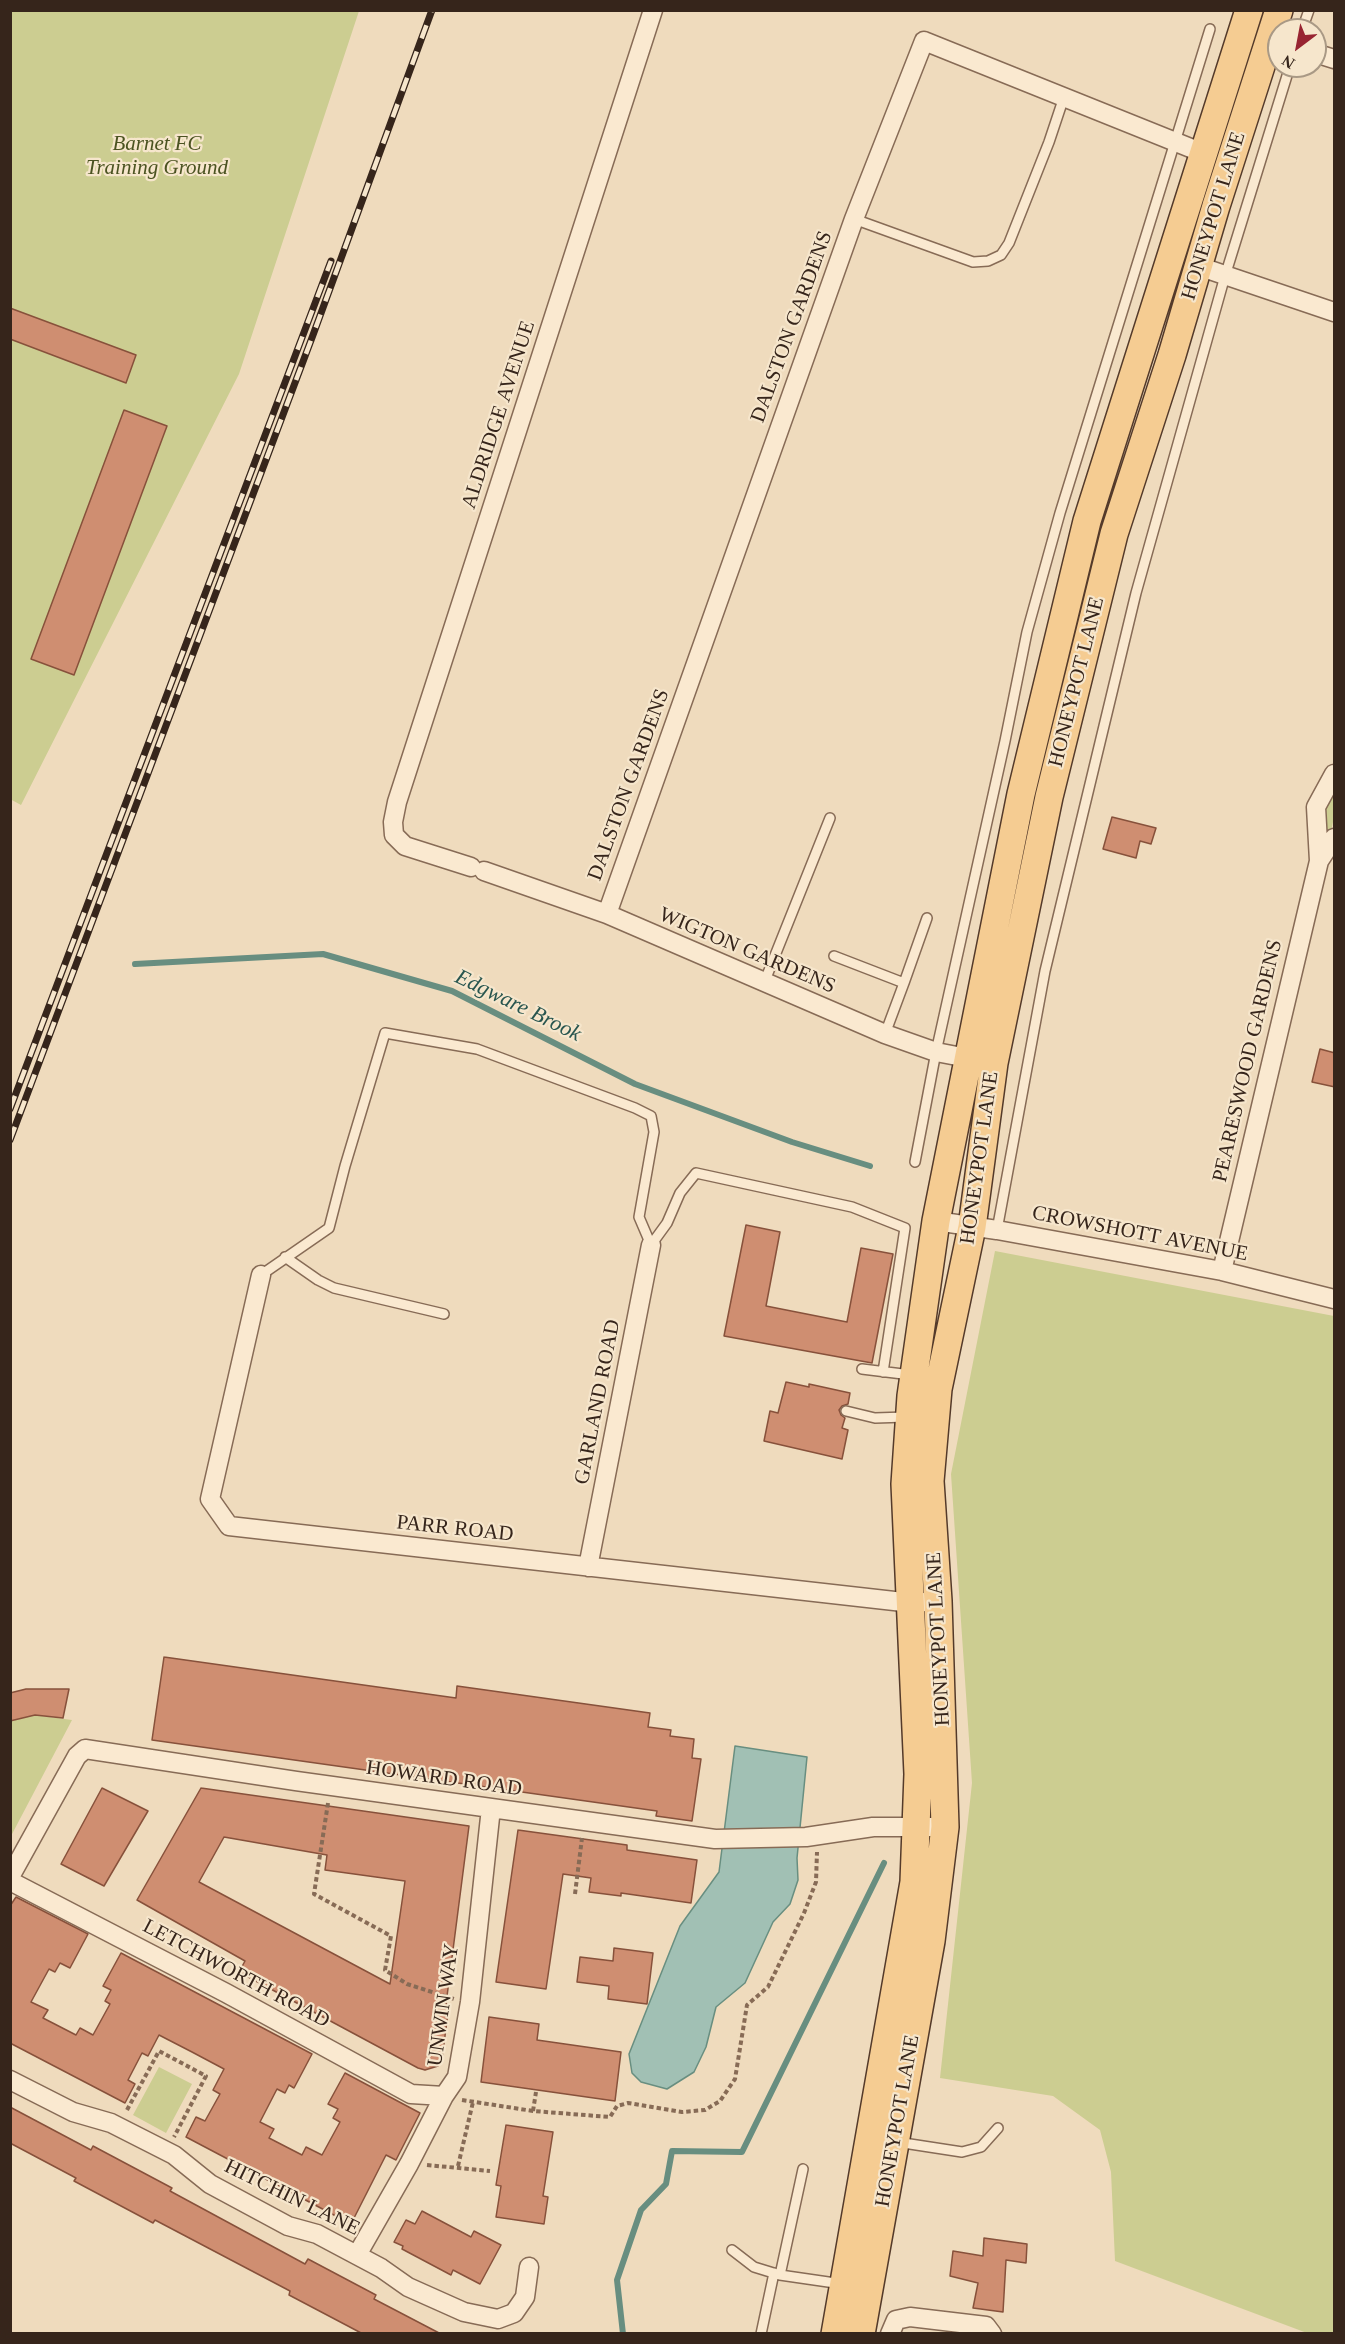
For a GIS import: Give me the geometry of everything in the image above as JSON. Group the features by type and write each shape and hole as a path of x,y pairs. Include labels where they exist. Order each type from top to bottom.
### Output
{"main road":[{"name":"HONEYPOT LANE","path":"861,2334 931,1941 945,1827 938,1602 930,1481 927,1377 936,1221 1021,794 1073,517 1203,153 1248,10"},
{"name":"HONEYPOT LANE","path":"836,2334 912,1893 918,1774 905,1484 909,1417 985,1228 994,1063 1049,797 1114,534 1280,10"}],"street":[{"name":"ALDRIDGE AVENUE","path":"394,835 393,822 397,802 653,10"},
{"name":"DALSTON GARDENS","path":"607,914 854,219 924,41 1203,153"},
{"path":"1198,266 1335,312"},
{"name":"PEARESWOOD GARDENS","path":"1222,1271 1319,861 1316,807 1335,774"},
{"name":"WIGTON GARDENS","path":"394,835 405,846 607,914 885,1034 936,1052 994,1063"},
{"name":"PEARESWOOD GARDENS","path":"1319,861 1335,838"},
{"name":"CROWSHOTT AVENUE","path":"936,1221 1222,1271 1335,1299"},
{"name":"GARLAND ROAD","path":"588,1567 651,1245"},
{"name":"PARR ROAD","path":"261,1275 210,1499 229,1526 912,1603 938,1602"},
{"name":"HOWARD ROAD","path":"10,1877 77,1756 85,1749 330,1786 715,1839 811,1842 873,1827 945,1827"},
{"name":"UNWIN WAY","path":"357,2255 409,2164 444,2096 457,2077 470,2002 491,1808"},
{"name":"LETCHWORTH ROAD","path":"10,1881 226,1993 411,2094 444,2096"},
{"name":"HITCHIN LANE","path":"10,2080 73,2112 118,2127 166,2151 210,2184 288,2226 317,2234 357,2255 408,2287 464,2312 498,2319 514,2313 525,2297 529,2267"},
{"path":"890,2334 896,2320 910,2317 986,2326 992,2334"}],"lane":[{"path":"915,1162 936,1052 1027,632 1073,517 1174,142 1210,29"},
{"path":"985,1228 1088,786 1136,593 1225,276 1286,78"},
{"path":"854,219 973,262 988,261 1001,255 1013,233 1064,97"},
{"path":"764,983 830,818"},
{"path":"885,1034 927,918"},
{"path":"834,956 904,983"},
{"path":"261,1275 329,1228 385,1033 477,1049 651,1116 654,1132 639,1217 651,1245"},
{"path":"651,1245 667,1223 680,1193 696,1173 852,1208 905,1228 882,1372"},
{"path":"285,1257 334,1288 444,1314"},
{"path":"862,1369 927,1377"},
{"path":"846,1412 875,1418 909,1417"},
{"path":"894,2141 962,2152 981,2147 998,2128"},
{"path":"761,2334 803,2169"},
{"path":"732,2250 754,2267 777,2274 843,2284"}],"path":[{"path":"330,1786 314,1894 391,1935 385,1970 407,1984 447,1998 470,2002"},
{"path":"575,1894 583,1831"},
{"path":"444,2096 533,2111 610,2117 617,2106 628,2103 682,2112 705,2110 720,2101 735,2079 747,2006 768,1988 804,1913 816,1882 811,1842"},
{"path":"118,2127 159,2051 206,2076 166,2151"},
{"path":"533,2111 536,2092"},
{"path":"458,2166 473,2102"},
{"path":"409,2164 458,2166 490,2171"}],"green space":[{"name":"Barnet FC Training Ground","path":"10,11 359,11 239,374 21,805 10,799"},
{"path":"1334,774 1334,817 1328,846 1317,834"},
{"path":"995,1251 1334,1316 1334,2333 1307,2333 1115,2261 1111,2172 1100,2130 1053,2096 940,2078 972,1783 951,1474"},
{"path":"35,1715 72,1720 11,1836 11,1721"},
{"path":"159,2067 192,2084 166,2133 133,2115"}],"shaded area":[{"path":"735,1746 807,1757 797,1858 798,1880 790,1904 773,1922 745,1983 716,2007 706,2047 694,2072 667,2089 641,2082 632,2073 629,2054 680,1926 719,1872"}],"building":[{"path":"10,308 136,355 126,383 10,339"},
{"path":"124,410 167,426 74,675 31,659"},
{"path":"1112,817 1156,828 1151,844 1140,841 1136,858 1103,849"},
{"path":"1320,1049 1335,1053 1335,1087 1312,1082"},
{"path":"746,1225 780,1232 766,1306 847,1322 861,1248 893,1254 872,1363 724,1336"},
{"path":"786,1382 809,1387 809,1384 850,1393 848,1404 839,1410 845,1418 842,1428 848,1430 842,1459 764,1441 770,1411 778,1413"},
{"path":"164,1657 456,1698 457,1686 650,1713 648,1727 671,1730 670,1736 694,1739 692,1758 701,1759 692,1821 656,1816 657,1811 152,1740"},
{"path":"26,1689 69,1689 63,1718 35,1715 10,1721 10,1693"},
{"path":"102,1788 148,1811 104,1886 61,1864"},
{"path":"201,1788 469,1826 446,2004 449,2005 442,2059 438,2066 425,2070 418,2068 239,1972 245,1961 137,1900","holes":["224,1837 327,1855 325,1870 405,1881 390,1984 199,1882"]},
{"path":"518,1830 627,1845 627,1850 697,1860 691,1903 621,1893 621,1896 589,1892 591,1878 563,1874 546,1989 496,1982"},
{"path":"16,1897 88,1934 70,1968 60,1963 55,1972 49,1969 31,2002 48,2010 43,2018 76,2035 80,2028 93,2035 110,2004 105,2001 111,1990 103,1986 121,1953 312,2054 294,2088 289,2085 285,2093 277,2089 260,2122 274,2129 269,2138 302,2155 306,2147 322,2155 340,2122 333,2118 338,2109 328,2104 345,2073 420,2113 396,2160 386,2155 351,2224 186,2137 196,2117 205,2121 220,2094 213,2090 224,2069 192,2052 159,2035 148,2056 142,2053 128,2080 135,2084 125,2103 10,2043 10,1906"},
{"path":"614,1948 653,1953 647,2004 608,1999 609,1986 577,1982 580,1957 613,1961"},
{"path":"489,2017 539,2024 537,2040 621,2052 615,2101 481,2082"},
{"path":"10,2107 91,2150 93,2146 172,2188 170,2191 305,2264 308,2259 376,2295 374,2299 441,2334 363,2334 289,2295 290,2291 155,2220 153,2223 74,2181 76,2178 10,2143"},
{"path":"506,2125 553,2132 543,2196 548,2197 544,2224 496,2217 501,2186 496,2185"},
{"path":"422,2211 471,2237 474,2231 501,2245 480,2284 453,2270 451,2275 402,2249 403,2246 394,2242 406,2220 415,2224"},
{"path":"984,2238 1027,2244 1026,2263 1006,2260 1003,2312 973,2308 978,2283 950,2276 953,2251 983,2256"}],"waterway":[{"name":"Edgware Brook","path":"135,964 323,954 452,991 635,1084 792,1142 870,1166"},
{"path":"623,2334 617,2280 641,2210 666,2184 672,2151 742,2152 884,1863"}],"railway":[{"path":"10,1140 313,335 432,10"},
{"path":"10,1109 331,261"}]}
